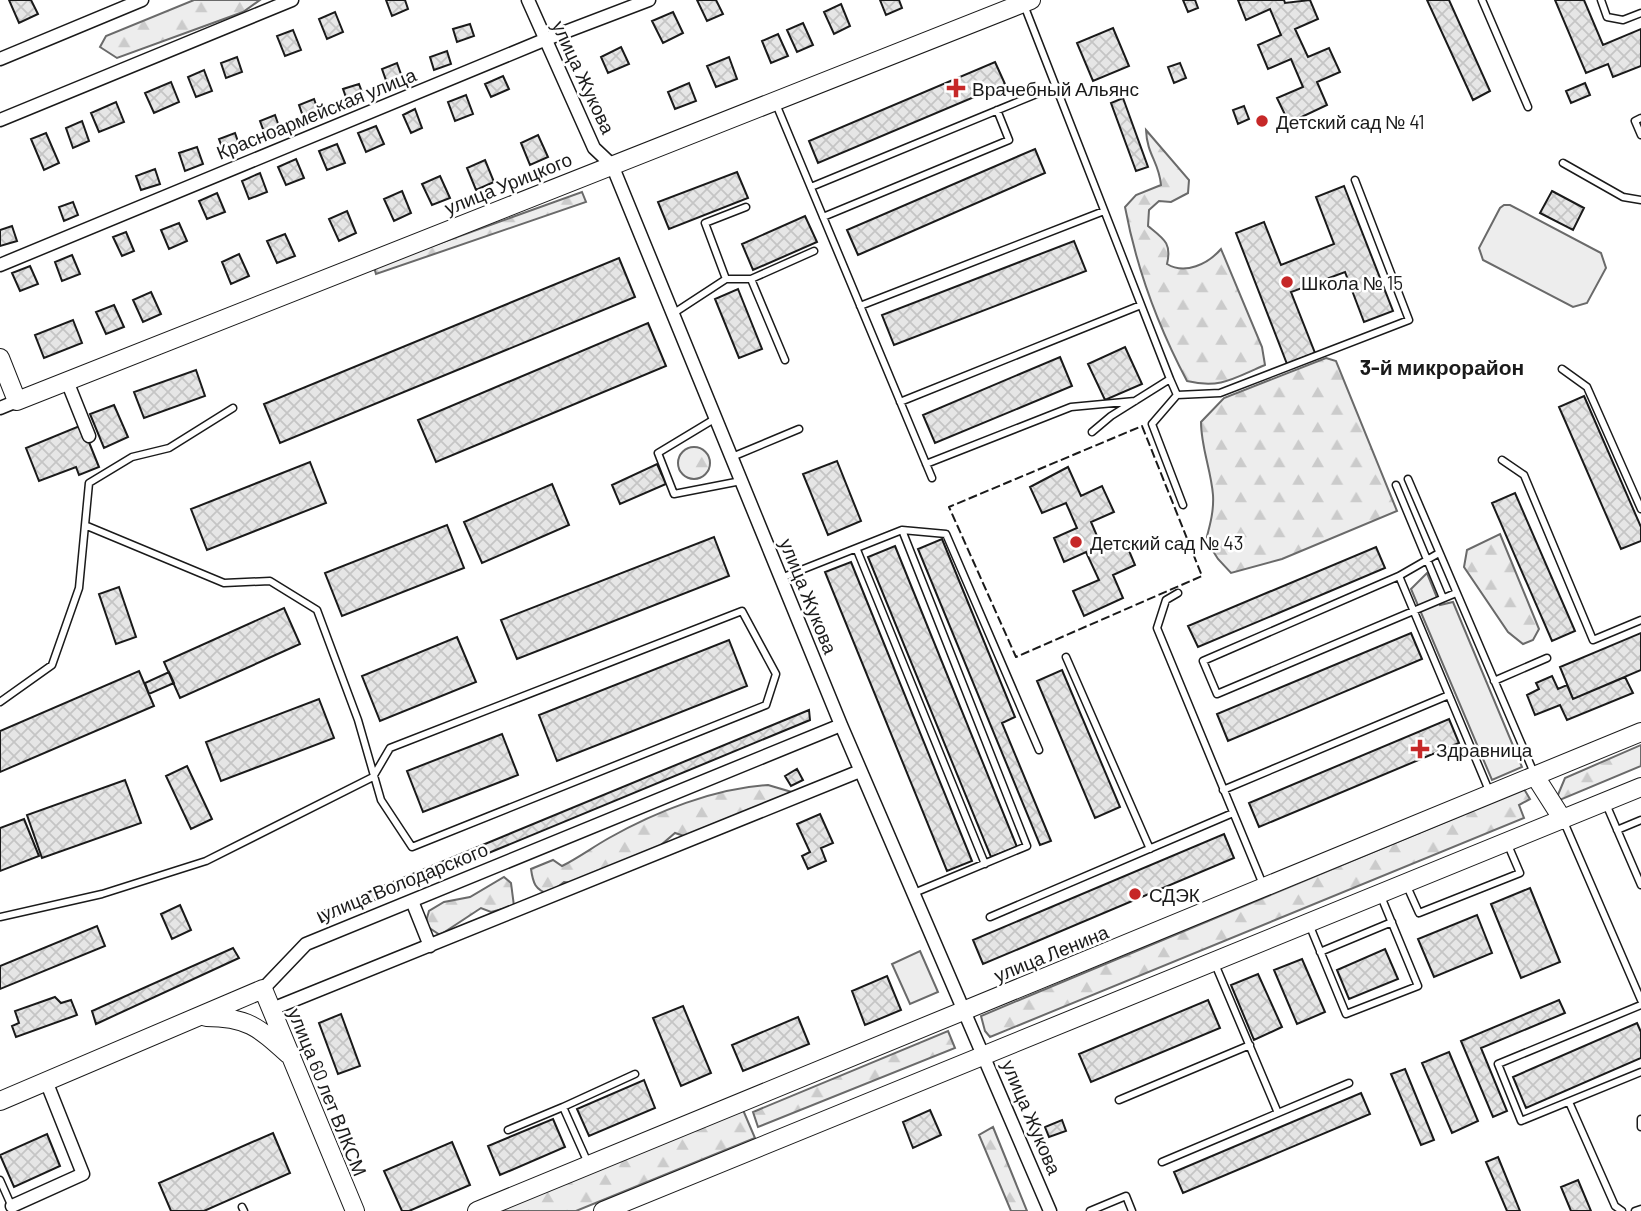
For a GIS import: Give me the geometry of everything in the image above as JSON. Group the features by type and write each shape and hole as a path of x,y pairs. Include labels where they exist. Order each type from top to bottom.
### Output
{"street":[{"path":"0,59 142,0"},
{"path":"0,120 292,0"},
{"name":"улица Жукова","path":"528,0 594,148 612,165 860,771 966,1011 1050,1211"},
{"name":"Красноармейская улица","path":"0,265 544,40 649,0"},
{"name":"улица Урицкого","path":"8,404 1027,2"},
{"path":"0,358 8,404"},
{"path":"67,380 89,436"},
{"name":"улица Володарского","path":"0,1101 263,989 306,944 841,725"},
{"name":"улица Ленина","path":"477,1211 1641,732"},
{"path":"272,1009 860,771"},
{"path":"1535,776 1563,820"},
{"path":"603,1211 1641,787"},
{"path":"412,901 430,946"},
{"name":"улица 60 лет ВЛКСМ","path":"263,989 355,1211"},
{"path":"195,1017 229,1017 249,1021 292,1058"},
{"path":"13,1208 83,1174 47,1081"}],"lane":[{"path":"1482,0 1528,107"},
{"path":"1601,0 1607,17 1623,20 1641,13"},
{"path":"1027,2 1056,86 1177,395"},
{"path":"811,187 1056,86"},
{"path":"775,102 932,478"},
{"path":"823,217 1009,140 998,110"},
{"path":"1641,118 1635,121 1641,135"},
{"path":"1563,163 1623,197 1641,200"},
{"path":"1183,505 1152,424 1177,395 1220,394 1409,320 1354,180"},
{"path":"726,279 705,223 746,208"},
{"path":"860,306 1104,211"},
{"path":"674,313 726,279 751,279 814,251"},
{"path":"751,279 785,360"},
{"path":"900,402 1141,305"},
{"path":"1562,369 1587,387 1641,509"},
{"path":"1092,432 1170,379"},
{"path":"926,464 1071,408 1137,401"},
{"path":"0,702 52,665 79,588 89,483 132,457 169,448 233,408"},
{"path":"716,418 657,453 674,494 741,481"},
{"path":"732,457 799,429"},
{"path":"1502,460 1524,475 1593,640 1641,620"},
{"path":"1408,479 1535,776"},
{"path":"1396,485 1443,598"},
{"path":"0,917 102,894 206,862 373,777 390,748 742,611 776,674 766,705 412,847 381,800 373,777 358,720 317,610 270,581 224,583 87,526"},
{"path":"781,578 902,530 946,534 1039,750"},
{"path":"902,530 1027,846 912,893"},
{"path":"857,550 985,864"},
{"path":"1439,553 1399,576 1203,662 1217,694 1456,593"},
{"path":"1399,576 1491,795"},
{"path":"1178,593 1166,600 1157,628 1264,888"},
{"path":"1066,657 1150,849"},
{"path":"1494,681 1547,658"},
{"path":"1223,790 1449,695"},
{"path":"1605,802 1641,885"},
{"path":"990,917 1233,813"},
{"path":"1563,820 1641,1000"},
{"path":"1617,830 1641,820"},
{"path":"1405,882 1419,913 1520,873 1507,842"},
{"path":"1308,923 1346,1014 1418,986 1380,893"},
{"path":"1320,952 1392,922"},
{"path":"1214,962 1278,1113"},
{"path":"1632,979 1641,976"},
{"path":"1641,1006 1498,1065 1521,1121 1641,1072"},
{"path":"1119,1100 1250,1045"},
{"path":"508,1130 635,1074"},
{"path":"1162,1162 1349,1083"},
{"path":"1569,1102 1615,1206 1622,1211"},
{"path":"562,1107 589,1165"},
{"path":"1641,1119 1641,1127"},
{"path":"0,1180 13,1208"},
{"path":"1090,1211 1126,1196 1132,1211"},
{"path":"1635,1211 1641,1209"}],"green space":[{"path":"194,0 260,0 243,12 117,58 100,47 106,36"},
{"path":"1146,130 1189,180 1188,193 1171,202 1159,201 1149,210 1148,226 1167,246 1167,264 1189,268 1210,259 1221,249 1262,347 1265,365 1236,378 1209,384 1187,381 1167,340 1142,274 1125,207 1136,195 1161,185 1148,146"},
{"path":"582,192 586,202 376,274 374,267"},
{"path":"1326,358 1336,361 1397,511 1282,559 1231,573 1206,540 1213,495 1201,422 1224,398"},
{"path":"694,447 705,452 710,463 705,474 694,479 683,474 678,463 683,452"},
{"path":"1500,534 1539,629 1533,640 1523,644 1508,632 1464,567 1467,550"},
{"path":"1641,745 1641,766 1555,802 1565,778"},
{"path":"768,785 795,793 687,837 675,833 654,851 602,869 574,883 564,882 549,894 538,888 534,882 531,869 553,860 562,866 627,828 666,811 707,796"},
{"path":"1524,789 1530,799 1519,805 1524,818 990,1037 985,1031 981,1016"},
{"path":"504,877 511,883 514,906 491,912 481,908 440,935 425,925 429,911 444,902 470,897"},
{"path":"948,1031 955,1048 758,1127 753,1112"},
{"path":"743,1110 755,1138 576,1211 494,1211"},
{"path":"993,1127 1027,1211 1011,1211 979,1135"}],"shaded area":[{"path":"1504,205 1510,205 1601,253 1606,268 1587,303 1573,307 1483,260 1479,248"},
{"path":"1427,573 1440,605 1453,602 1522,767 1492,780 1411,589"},
{"path":"920,951 938,992 910,1004 892,964"}],"building":[{"path":"9,0 31,0 38,14 19,23"},
{"path":"386,0 405,0 408,9 392,16"},
{"path":"697,0 716,0 723,14 707,21"},
{"path":"880,0 899,0 902,8 886,15"},
{"path":"1183,0 1195,0 1198,8 1188,12"},
{"path":"1238,0 1284,0 1285,3 1310,0 1318,19 1295,29 1308,57 1329,48 1340,72 1317,82 1327,105 1289,123 1277,98 1303,87 1291,59 1268,69 1258,45 1281,35 1270,9 1246,20"},
{"path":"1427,0 1449,0 1490,91 1473,100"},
{"path":"1555,0 1584,0 1603,45 1641,29 1641,66 1613,77 1608,64 1586,73"},
{"path":"841,4 850,26 834,34 824,12"},
{"path":"335,12 343,32 327,39 319,19"},
{"path":"673,12 683,33 663,43 652,21"},
{"path":"803,23 813,45 797,52 787,30"},
{"path":"470,24 474,36 457,42 453,29"},
{"path":"1113,28 1129,66 1093,81 1077,43"},
{"path":"293,30 301,50 285,56 277,36"},
{"path":"778,34 788,56 771,63 762,41"},
{"path":"621,47 629,64 608,73 601,57"},
{"path":"447,51 451,64 434,70 430,57"},
{"path":"237,57 242,72 226,78 221,63"},
{"path":"729,57 737,79 716,87 707,66"},
{"path":"995,62 1005,84 818,163 809,141"},
{"path":"397,63 403,80 388,86 382,69"},
{"path":"1180,63 1186,78 1174,83 1168,67"},
{"path":"204,70 212,91 196,97 188,77"},
{"path":"503,76 509,89 491,97 485,84"},
{"path":"171,82 179,102 154,113 145,93"},
{"path":"689,83 696,101 675,109 668,92"},
{"path":"1585,83 1590,95 1571,103 1566,91"},
{"path":"359,84 365,100 349,106 343,89"},
{"path":"466,95 473,114 455,121 448,102"},
{"path":"1123,98 1148,167 1136,171 1111,103"},
{"path":"314,99 320,116 305,122 299,105"},
{"path":"116,102 124,122 99,132 91,113"},
{"path":"1244,106 1249,119 1238,124 1233,110"},
{"path":"415,109 422,128 411,133 403,115"},
{"path":"275,115 281,132 266,137 260,121"},
{"path":"82,121 89,141 73,148 66,128"},
{"path":"376,126 384,144 366,152 358,133"},
{"path":"46,133 59,163 44,170 31,139"},
{"path":"235,133 241,150 225,155 219,139"},
{"path":"538,135 548,157 530,165 521,143"},
{"path":"337,144 345,163 327,170 319,151"},
{"path":"197,147 203,164 185,171 179,153"},
{"path":"1035,149 1045,173 858,255 847,230"},
{"path":"296,159 304,178 286,185 278,167"},
{"path":"485,160 494,182 476,190 467,168"},
{"path":"155,169 160,184 141,190 136,176"},
{"path":"737,172 748,198 669,229 658,202"},
{"path":"260,173 267,192 249,199 242,181"},
{"path":"440,176 450,198 432,205 422,184"},
{"name":"Школа № 15","path":"1344,186 1393,311 1364,322 1345,272 1291,292 1315,353 1287,364 1236,233 1264,222 1281,265 1334,244 1316,197"},
{"path":"402,191 411,213 394,221 384,199"},
{"path":"1552,191 1584,208 1573,230 1540,213"},
{"path":"217,193 225,212 207,219 199,201"},
{"path":"73,202 78,215 64,221 59,207"},
{"path":"347,211 356,233 339,241 329,219"},
{"path":"805,216 817,242 753,270 742,244"},
{"path":"179,223 187,241 169,249 161,230"},
{"path":"12,226 17,241 0,246 0,230"},
{"path":"126,232 134,251 122,256 113,237"},
{"path":"285,234 295,256 277,263 267,241"},
{"path":"1074,241 1086,271 894,345 882,315"},
{"path":"239,254 249,276 231,284 222,262"},
{"path":"72,255 80,274 62,281 55,262"},
{"path":"619,258 635,297 280,443 264,404"},
{"path":"30,266 38,284 20,291 12,273"},
{"path":"738,289 762,349 739,358 715,299"},
{"path":"151,292 161,314 143,322 133,300"},
{"path":"114,305 124,327 106,334 96,312"},
{"path":"73,320 82,343 44,358 35,335"},
{"path":"648,323 666,366 436,462 418,420"},
{"path":"1125,347 1142,384 1105,400 1088,364"},
{"path":"1060,357 1072,386 935,443 923,415"},
{"path":"196,370 205,396 144,418 134,392"},
{"path":"1584,396 1641,527 1641,541 1621,549 1559,407"},
{"path":"114,405 128,437 104,448 90,414"},
{"path":"82,425 99,467 79,475 76,467 39,481 26,448"},
{"path":"837,461 861,521 828,535 803,474"},
{"path":"310,462 326,503 207,550 191,509"},
{"path":"657,464 666,484 620,504 612,485"},
{"path":"1068,467 1081,496 1102,486 1114,512 1091,522 1103,550 1125,541 1135,565 1113,575 1123,598 1084,616 1073,591 1099,580 1086,552 1064,562 1054,538 1077,528 1066,503 1042,513 1030,487"},
{"path":"552,484 569,525 482,563 464,522"},
{"path":"1515,493 1575,631 1552,641 1492,503"},
{"path":"447,525 464,568 342,616 325,573"},
{"path":"714,537 729,576 517,659 501,620"},
{"path":"942,539 1015,717 1002,723 1051,841 1040,845 918,549"},
{"path":"895,546 1017,847 991,857 868,557"},
{"path":"1376,547 1385,568 1198,647 1188,626"},
{"path":"851,562 972,861 947,871 825,572"},
{"path":"119,587 136,637 116,644 99,594"},
{"path":"284,608 300,644 180,698 164,662"},
{"path":"1411,633 1422,659 1228,741 1217,714"},
{"path":"1641,633 1641,670 1573,699 1560,667"},
{"path":"457,637 476,682 380,721 362,676"},
{"path":"729,640 747,686 557,761 539,715"},
{"path":"1062,670 1120,807 1095,818 1037,681"},
{"path":"139,671 154,706 0,772 0,731"},
{"path":"169,672 174,683 149,694 145,683"},
{"path":"1552,676 1558,689 1567,685 1573,699 1625,677 1633,693 1567,720 1560,705 1535,715 1527,695 1539,689 1536,683"},
{"path":"319,699 334,738 221,781 206,742"},
{"path":"809,710 810,720 322,922 318,913"},
{"path":"1449,719 1459,743 1259,827 1249,803"},
{"path":"502,734 518,775 423,812 407,771"},
{"path":"187,766 212,819 191,829 166,776"},
{"path":"797,769 803,780 791,786 785,776"},
{"path":"125,780 141,823 42,858 27,815"},
{"path":"820,814 833,843 821,848 826,861 808,869 802,856 810,852 797,824"},
{"path":"24,819 39,856 0,871 0,828"},
{"path":"1224,834 1234,858 983,964 973,940"},
{"path":"1530,888 1560,962 1521,978 1491,904"},
{"path":"180,905 191,930 172,939 161,914"},
{"path":"1477,915 1492,953 1434,977 1418,939"},
{"path":"97,926 105,946 0,989 0,966"},
{"path":"233,948 239,958 96,1024 92,1011"},
{"path":"1385,949 1398,979 1349,999 1337,970"},
{"path":"1302,959 1325,1012 1297,1024 1274,970"},
{"path":"1258,974 1282,1027 1254,1040 1231,985"},
{"path":"887,976 901,1010 865,1025 852,991"},
{"path":"55,997 61,1003 71,1000 77,1015 16,1037 12,1026 19,1023 15,1011"},
{"path":"1208,1000 1220,1028 1091,1082 1079,1054"},
{"path":"1559,1000 1565,1013 1481,1048 1507,1111 1493,1117 1461,1041"},
{"path":"683,1006 711,1073 681,1086 653,1018"},
{"path":"341,1014 360,1066 338,1074 319,1023"},
{"path":"798,1017 809,1044 743,1071 732,1045"},
{"path":"1637,1023 1641,1032 1641,1058 1526,1108 1513,1077"},
{"path":"1449,1052 1478,1121 1452,1133 1422,1063"},
{"path":"1405,1069 1434,1140 1421,1145 1391,1074"},
{"path":"644,1080 655,1108 589,1136 577,1109"},
{"path":"1361,1093 1370,1114 1183,1193 1174,1172"},
{"path":"930,1110 941,1135 913,1148 903,1122"},
{"path":"553,1119 565,1147 500,1175 488,1146"},
{"path":"1062,1120 1066,1131 1049,1137 1045,1127"},
{"path":"273,1133 290,1173 204,1211 171,1211 159,1183"},
{"path":"47,1134 60,1166 14,1187 0,1155"},
{"path":"452,1142 470,1185 409,1211 402,1211 384,1171"},
{"path":"1498,1157 1520,1211 1507,1211 1486,1162"},
{"path":"1578,1180 1591,1211 1571,1211 1561,1187"}],"fence":[{"path":"1142,426 1202,576 1016,657 949,507 1142,426"}],"place":[{"name":"Врачебный Альянс","path":"956,88"},
{"name":"Детский сад № 41","path":"1262,121"},
{"name":"Школа № 15","path":"1287,282"},
{"name":"Детский сад № 43","path":"1076,542"},
{"name":"Здравница","path":"1420,749"},
{"name":"СДЭК","path":"1135,894"}],"district":[{"name":"3-й микрорайон","path":"1442,366"}]}
